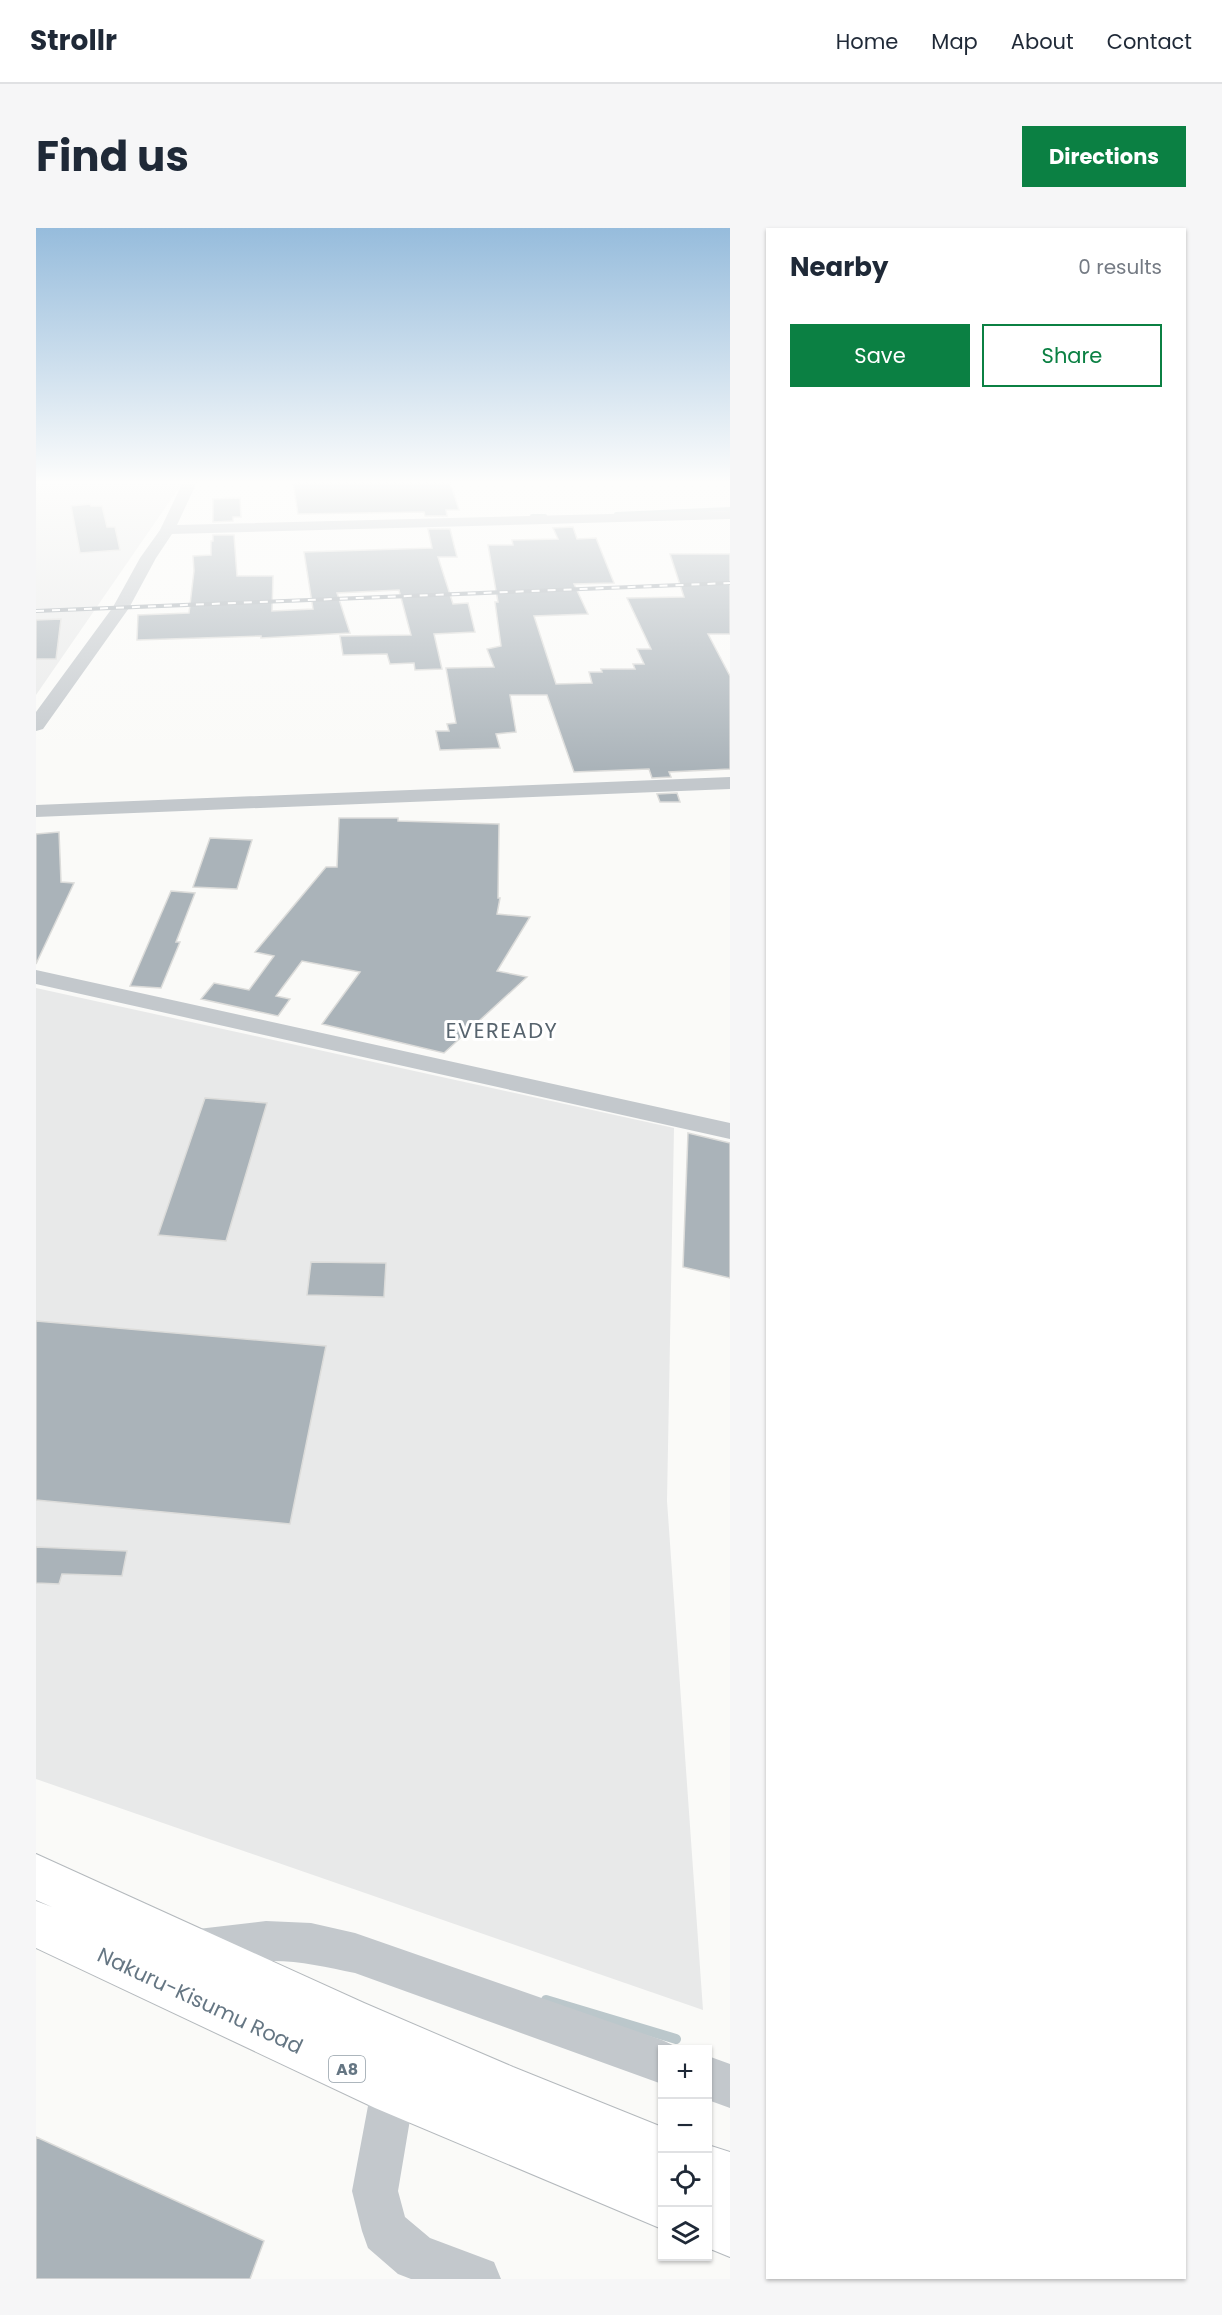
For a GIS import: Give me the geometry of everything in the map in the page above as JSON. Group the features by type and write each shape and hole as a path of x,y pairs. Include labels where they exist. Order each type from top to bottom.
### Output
{"highway":[{"name":"A8","path":"36,1876 188,1950 544,2107 658,2151"},
{"name":"Nakuru-Kisumu Road","path":"36,1924 393,2090 658,2200"},
{"path":"712,2173 730,2180"},
{"path":"712,2223 730,2230"}],"street":[{"path":"36,725 121,608 137,578"},
{"path":"36,811 730,783"},
{"path":"36,977 730,1131"},
{"path":"188,1950 266,1941 311,1943 355,1953 658,2060"},
{"path":"712,2079 730,2086"},
{"path":"393,2090 375,2191 385,2231 415,2257 477,2279"}],"shaded area":[{"path":"36,578 117,578 36,695"},
{"path":"36,988 674,1128 667,1501 703,2010 36,1779"}],"building":[{"path":"193,578 273,578 272,611 313,609 308,578 445,578 453,604 468,603 475,632 434,634 442,669 415,670 414,663 390,664 387,654 343,655 340,636 411,635 399,590 337,593 350,633 261,638 261,636 137,640 138,615 189,613"},
{"path":"494,578 612,578 614,583 574,584 588,614 534,616 556,684 592,683 589,672 602,672 601,669 635,669 633,664 644,664 637,649 651,649 627,598 684,597 678,578 730,578 730,634 708,634 730,676 730,769 669,772 671,777 652,778 649,769 574,772 547,695 510,695 516,732 496,734 500,748 440,750 436,731 449,731 447,724 456,723 446,668 494,667 487,649 501,646 495,602 498,602"},
{"path":"61,619 56,659 36,659 36,620"},
{"path":"677,793 680,802 660,802 657,794"},
{"path":"339,818 398,818 398,821 499,824 498,898 500,898 497,914 530,917 497,971 527,977 444,1053 322,1024 360,972 302,961 276,996 290,999 278,1016 201,999 214,983 249,990 274,956 255,952 326,867 337,867"},
{"path":"59,832 61,882 74,883 36,964 36,834"},
{"path":"210,838 252,840 237,889 193,887"},
{"path":"171,891 195,893 176,942 180,942 161,988 130,986"},
{"path":"205,1098 267,1103 226,1241 158,1235"},
{"path":"688,1133 730,1143 730,1278 683,1267"},
{"path":"311,1262 386,1263 384,1297 307,1295"},
{"path":"36,1321 326,1346 290,1524 36,1500"},
{"path":"36,1547 127,1551 122,1576 62,1574 59,1584 36,1583"},
{"path":"36,2137 264,2241 250,2279 36,2279"}],"waterway":[{"path":"546,2000 676,2039"}],"railway":[{"path":"36,611 730,583"}],"district":[{"name":"EVEREADY","path":"502,1031"}]}
